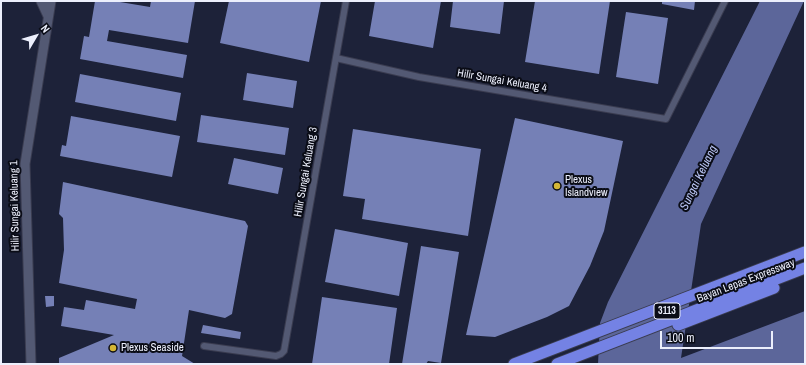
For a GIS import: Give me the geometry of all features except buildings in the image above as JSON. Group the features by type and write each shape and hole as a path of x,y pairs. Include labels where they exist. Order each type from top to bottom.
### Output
{"highway":[{"name":"3113","path":"514,364 530,361 703,291 805,252"},
{"name":"Bayan Lepas Expressway","path":"530,361 805,258"},
{"name":"Bayan Lepas Expressway","path":"556,364 805,268"},
{"name":"3113","path":"575,364 805,276"}],"street":[{"path":"41,1 48,17"},
{"name":"Hilir Sungai Keluang 1","path":"30,364 25,164 51,1"},
{"name":"Hilir Sungai Keluang 3","path":"204,346 276,356 284,351 346,1"},
{"name":"Hilir Sungai Keluang 4","path":"336,58 419,77 666,119 725,1"}],"water":[{"name":"Sungai Keluang","path":"760,1 804,1 701,224 681,358 805,311 805,364 598,364 600,323 608,302"}],"place":[{"name":"Plexus Islandview","path":"557,186"},
{"name":"Plexus Seaside","path":"113,348"}]}
